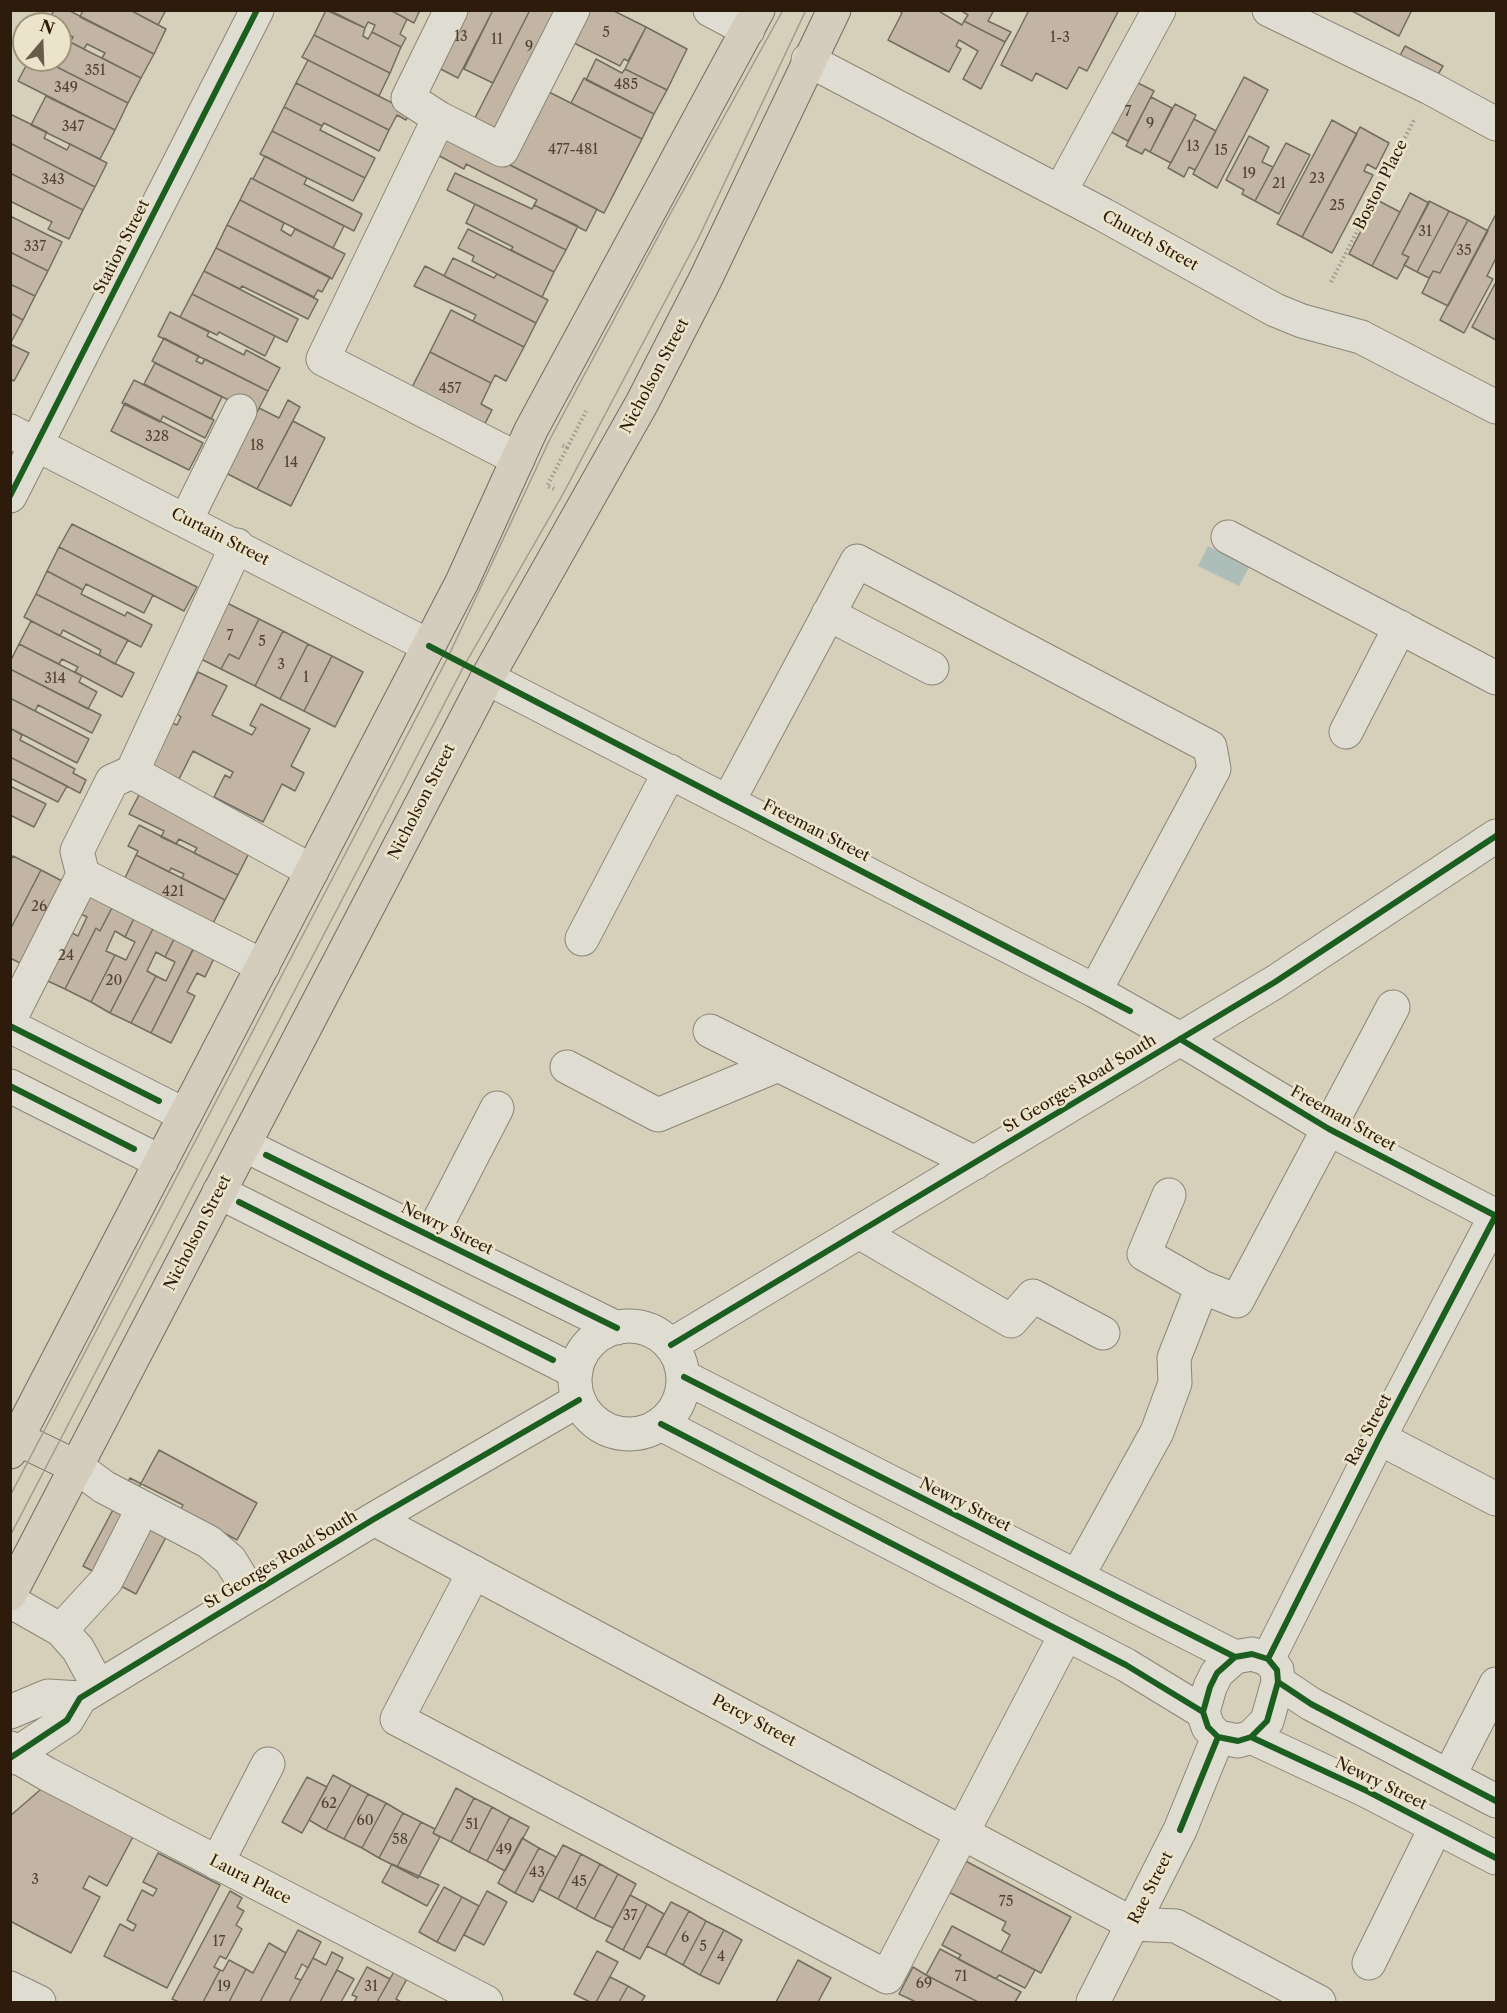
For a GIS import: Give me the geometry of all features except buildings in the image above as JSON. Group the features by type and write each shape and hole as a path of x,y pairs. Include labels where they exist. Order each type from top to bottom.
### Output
{"main road":[{"name":"Nicholson Street","path":"10,1594 487,678 601,478 652,382 705,280 808,60 834,10"},
{"path":"77,1467 14,1446 462,582 518,459 656,196 753,20"}],"street":[{"name":"Station Street","path":"10,496 24,438 257,10"},
{"path":"451,10 408,98 439,118 502,150 573,10"},
{"path":"711,10 753,20"},
{"path":"1060,192 1159,10"},
{"path":"1269,10 1430,88 1497,124"},
{"name":"Church Street","path":"808,60 1060,192 1275,310 1302,321 1361,338 1497,407"},
{"path":"439,118 322,359 518,459"},
{"path":"186,520 240,411"},
{"name":"Curtain Street","path":"24,438 237,545 429,646"},
{"path":"1228,537 1497,678"},
{"path":"10,1018 83,875 77,850 112,781 132,772 237,545"},
{"path":"729,800 857,561 1210,747 1214,769 1095,991"},
{"path":"828,614 932,668"},
{"path":"1346,732 1400,627"},
{"name":"Freeman Street","path":"487,678 729,800 1095,991 1180,1039 1329,1129 1496,1216"},
{"path":"582,939 670,771"},
{"path":"132,772 312,871"},
{"name":"St Georges Road South","path":"671,1345 1275,982 1497,836"},
{"path":"83,875 263,966"},
{"path":"1169,1195 1144,1254 1202,1287 1237,1301 1393,1007"},
{"path":"10,1026 185,1115"},
{"path":"710,1031 975,1163"},
{"path":"567,1067 658,1114 777,1065"},
{"path":"10,1086 161,1162"},
{"path":"431,1236 497,1108"},
{"name":"Newry Street","path":"244,1145 616,1328"},
{"path":"219,1192 578,1386"},
{"name":"Rae Street","path":"1273,1670 1379,1438 1496,1216"},
{"path":"859,1232 1011,1321 1034,1296 1103,1333"},
{"path":"1077,1577 1157,1432 1175,1383 1174,1358 1202,1287"},
{"path":"616,1328 646,1329 671,1345 680,1360 684,1377 681,1395 674,1412 661,1424 646,1431 631,1434 614,1432 599,1425 588,1414 578,1386 580,1356 590,1343 616,1328"},
{"name":"Newry Street","path":"684,1377 1235,1657"},
{"name":"St Georges Road South","path":"12,1754 67,1720 89,1692 374,1520 578,1386"},
{"path":"661,1424 1126,1665 1210,1725 1238,1742 1251,1737 1267,1720 1273,1670"},
{"path":"1379,1438 1497,1499"},
{"path":"77,1467 104,1487 209,1542 226,1555 251,1594"},
{"path":"61,1630 106,1581 143,1508"},
{"name":"Percy Street","path":"374,1520 1133,1924"},
{"path":"474,1572 397,1719 887,1977 1066,1634"},
{"path":"10,1601 61,1630 78,1649 89,1692 48,1696 10,1712"},
{"path":"1210,1725 1210,1687 1217,1673 1235,1657 1252,1654 1311,1704 1497,1802"},
{"path":"1449,1776 1497,1684"},
{"name":"Rae Street","path":"1093,2002 1180,1830 1210,1725"},
{"name":"Newry Street","path":"1251,1737 1497,1858"},
{"name":"Laura Place","path":"12,1754 216,1863 486,2002"},
{"path":"216,1863 268,1764"},
{"path":"1369,1963 1437,1827"},
{"path":"1133,1924 1176,1926 1319,2002"},
{"path":"10,1988 39,2002"}],"path":[{"path":"555,489 547,486 586,411"},
{"path":"559,444 567,448"}],"shaded area":[{"path":"1208,546 1249,567 1239,586 1198,566"}],"tram line":[{"path":"10,1496 448,657 550,439 783,10"},
{"path":"10,1536 464,666 563,494 698,239 806,10"}],"cycle path":[{"path":"10,496 257,10"},
{"path":"429,646 1130,1011"},
{"path":"671,1345 1275,982 1496,836"},
{"path":"10,1026 159,1101"},
{"path":"1180,1039 1329,1129 1496,1216"},
{"path":"10,1086 134,1149"},
{"path":"266,1155 617,1328"},
{"path":"239,1202 553,1360"},
{"path":"1268,1659 1379,1438 1496,1215"},
{"path":"684,1377 1235,1657"},
{"path":"10,1758 67,1720 80,1698 374,1519 579,1400"},
{"path":"661,1424 1126,1665 1203,1712"},
{"path":"1252,1654 1268,1659 1277,1670 1278,1682 1267,1721 1251,1737 1238,1741 1218,1737 1208,1727 1203,1712 1210,1687 1217,1673 1235,1657 1252,1654"},
{"path":"1278,1682 1311,1704 1496,1801"},
{"path":"1180,1830 1218,1737"},
{"path":"1251,1737 1367,1791 1496,1858"}]}
